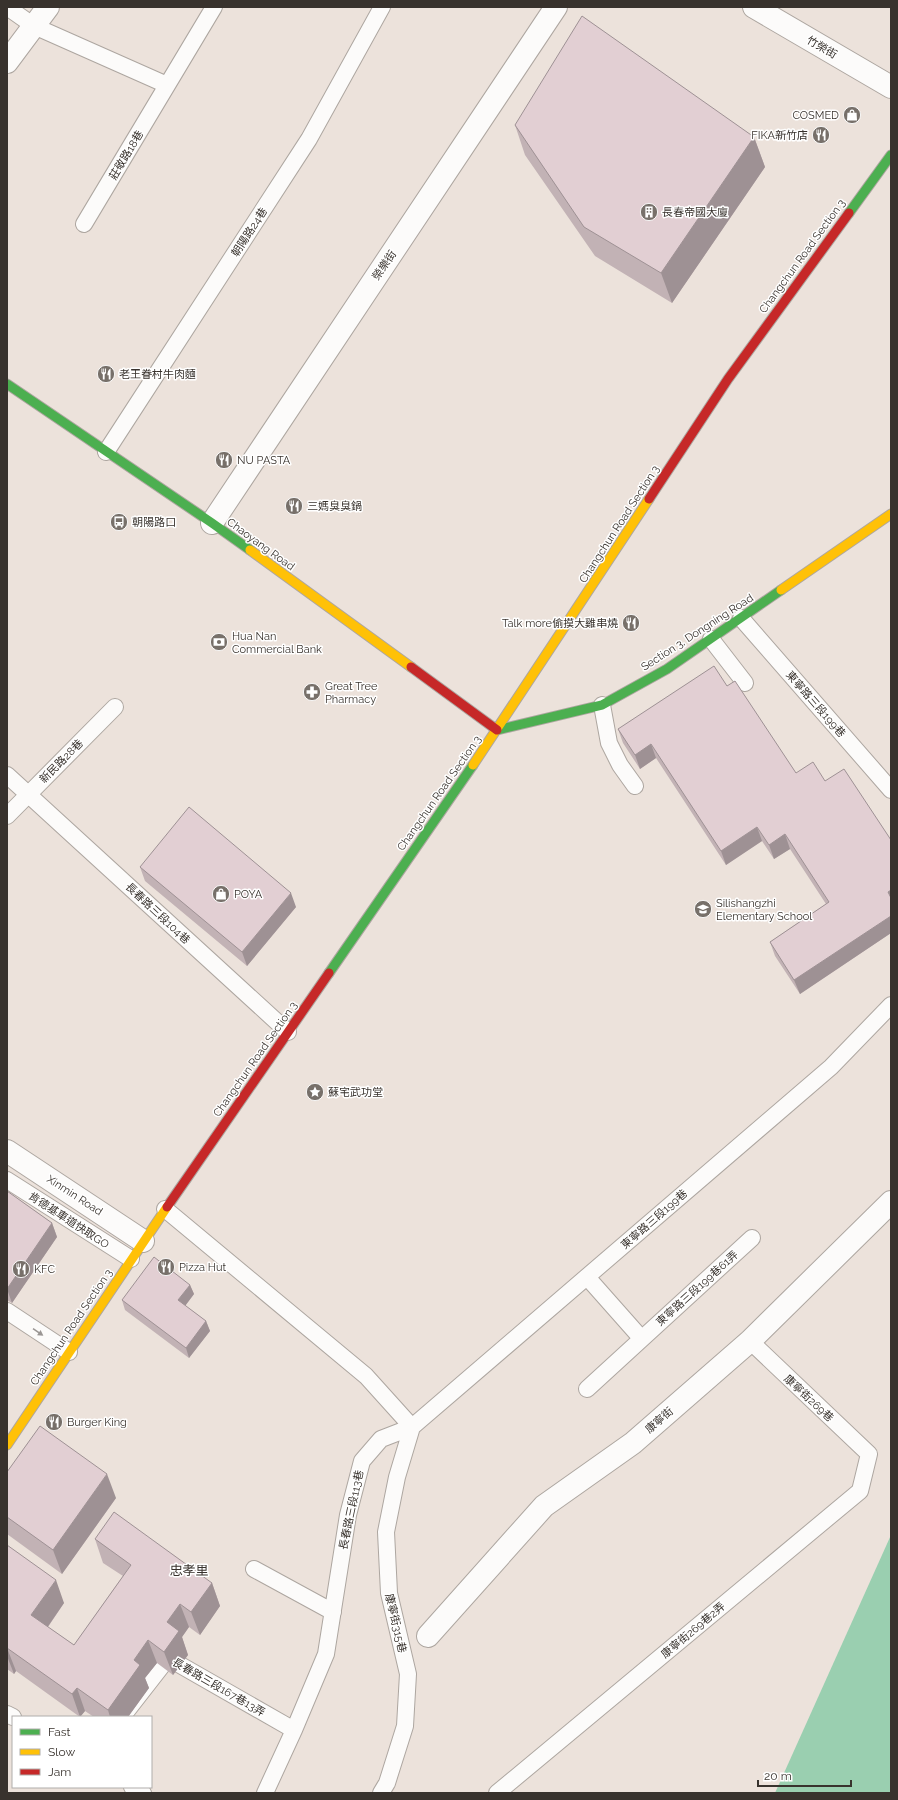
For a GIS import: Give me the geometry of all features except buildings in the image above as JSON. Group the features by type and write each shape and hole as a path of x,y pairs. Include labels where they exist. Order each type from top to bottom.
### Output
{"main road":[{"name":"Changchun Road Section 3","path":"7,1445 143,1240 497,730 728,379 891,155"},
{"name":"Chaoyang Road","path":"7,384 212,523 497,730"},
{"name":"Section 3, Dongning Road","path":"497,730 602,705 667,669 891,514"}],"street":[{"path":"7,62 48,7"},
{"name":"榮樂街","path":"212,523 556,7"},
{"name":"竹榮街","path":"754,7 891,87"},
{"name":"Xinmin Road","path":"7,1150 143,1240"},
{"name":"康寧街","path":"428,1636 544,1506 633,1443 750,1341 891,1202"}],"lane":[{"path":"7,7 34,26 167,85"},
{"name":"莊敬路18巷","path":"84,224 214,7"},
{"name":"朝陽路24巷","path":"106,452 309,139 382,7"},
{"name":"東寧路三段199巷","path":"741,618 891,790"},
{"path":"711,639 745,683"},
{"path":"602,705 609,743 620,765 635,786"},
{"name":"新民路28巷","path":"7,816 28,793 115,707"},
{"name":"長春路三段104巷","path":"7,774 288,1032"},
{"name":"東寧路三段199巷","path":"412,1427 831,1067 891,1005"},
{"name":"肯德基車道快取GO","path":"7,1180 131,1259"},
{"path":"165,1210 366,1376 412,1427"},
{"name":"東寧路三段199巷61弄","path":"587,1389 752,1238"},
{"path":"587,1277 641,1338"},
{"path":"7,1311 69,1352"},
{"name":"康寧街269巷","path":"750,1341 869,1454"},
{"name":"長春路三段113巷","path":"265,1793 294,1730 326,1654 348,1515 362,1461 381,1439 412,1427"},
{"name":"康寧街315巷","path":"381,1793 387,1783 405,1726 408,1674 389,1593 386,1532 397,1477 412,1427"},
{"name":"康寧街269巷2弄","path":"497,1793 860,1491 869,1454"},
{"path":"254,1568 333,1612"},
{"name":"長春路三段167巷13弄","path":"123,1716 168,1658 294,1730"},
{"path":"134,1788 143,1793"}],"green space":[{"path":"891,1535 891,1793 775,1793"}],"traffic: fast":[{"path":"849,213 891,155"},
{"path":"7,384 250,550"},
{"path":"497,730 602,705 667,669 781,590"},
{"path":"329,973 473,765"}],"traffic: slow":[{"path":"473,765 649,499"},
{"path":"781,590 891,514"},
{"path":"250,550 411,667"},
{"path":"7,1445 167,1207"}],"traffic: jam":[{"path":"649,499 728,379 849,213"},
{"path":"411,667 497,730"},
{"path":"167,1207 329,973"}],"place":[{"name":"COSMED","path":"852,115"},
{"name":"FIKA新竹店","path":"821,135"},
{"name":"長春帝國大廈","path":"649,212"},
{"name":"老王眷村牛肉麵","path":"106,374"},
{"name":"NU PASTA","path":"224,460"},
{"name":"三媽臭臭鍋","path":"294,506"},
{"name":"朝陽路口","path":"119,522"},
{"name":"Talk more偷摸大雞串燒","path":"631,623"},
{"name":"Hua Nan Commercial Bank","path":"219,642"},
{"name":"Great Tree Pharmacy","path":"312,692"},
{"name":"POYA","path":"221,894"},
{"name":"Silishangzhi Elementary School","path":"703,909"},
{"name":"蘇宅武功堂","path":"315,1092"},
{"name":"Pizza Hut","path":"166,1267"},
{"name":"KFC","path":"21,1269"},
{"name":"Burger King","path":"54,1422"}],"district":[{"name":"忠孝里","path":"189,1570"}]}
